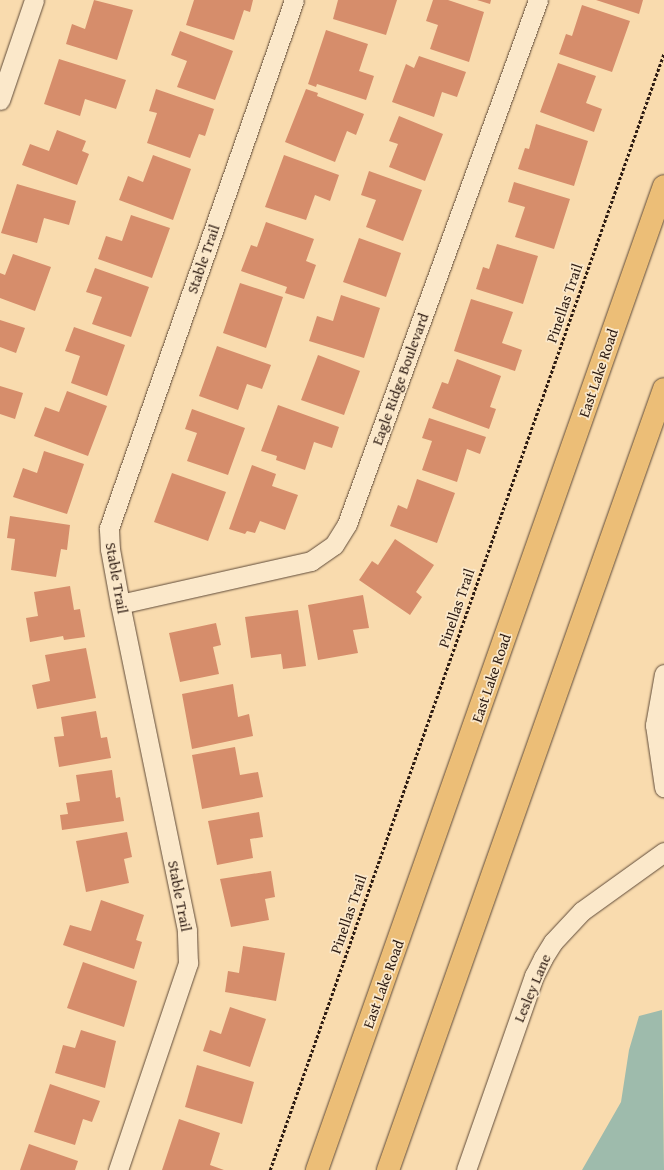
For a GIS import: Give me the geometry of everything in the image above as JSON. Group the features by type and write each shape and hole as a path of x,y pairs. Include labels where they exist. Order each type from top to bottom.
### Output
{"main road":[{"name":"East Lake Road","path":"317,1170 664,186"},
{"path":"388,1170 664,389"}],"street":[{"path":"0,100 34,0"},
{"name":"Stable Trail","path":"118,1170 188,963 187,930 120,604 110,549 109,528 294,0"},
{"name":"Eagle Ridge Boulevard","path":"120,604 311,561 334,545 347,524 538,0"},
{"path":"664,674 655,725 658,759 664,787"},
{"name":"Lesley Lane","path":"466,1170 534,976 542,958 553,942 582,911 664,852"}],"path":[{"name":"Pinellas Trail","path":"270,1170 664,53"}],"shaded area":[{"path":"662,1010 664,1170 582,1170 621,1102 629,1050 639,1016"}],"building":[{"path":"94,0 133,10 117,60 66,44 72,24 85,29"},
{"path":"194,0 253,0 250,12 244,10 234,40 186,25"},
{"path":"338,0 397,0 386,35 333,19"},
{"path":"433,0 448,0 484,12 469,62 430,49 438,25 426,21"},
{"path":"477,0 491,0 490,4"},
{"path":"596,0 643,0 639,14"},
{"path":"582,5 630,21 612,72 559,54 566,34 572,36"},
{"path":"326,30 368,44 359,71 374,76 366,100 317,84 316,87 308,84"},
{"path":"180,31 233,51 215,100 177,87 187,61 171,55"},
{"path":"419,56 466,72 457,97 442,92 434,117 392,102 406,64 414,68"},
{"path":"59,59 126,80 116,109 85,99 80,116 44,104"},
{"path":"558,63 596,76 586,103 602,109 594,132 540,112"},
{"path":"156,89 214,109 205,136 199,134 190,158 147,143 157,113 149,111"},
{"path":"306,89 318,93 317,96 364,114 356,135 347,131 335,162 285,142"},
{"path":"399,116 443,134 425,181 389,167 398,144 389,141"},
{"path":"536,124 588,141 574,186 518,169 525,148 529,149"},
{"path":"57,130 86,141 82,151 89,154 77,185 22,165 30,144 49,151"},
{"path":"153,155 191,169 173,220 119,200 128,176 143,182"},
{"path":"284,155 339,175 330,201 315,195 306,220 265,207"},
{"path":"369,171 422,190 403,241 366,227 376,200 361,195"},
{"path":"514,182 570,199 554,249 515,237 525,207 508,202"},
{"path":"17,184 76,201 69,225 44,218 37,243 1,233"},
{"path":"131,215 170,228 152,278 98,259 106,236 122,241"},
{"path":"266,222 314,239 306,261 316,265 304,299 285,293 287,287 241,271 251,245 257,247"},
{"path":"359,238 401,253 386,297 343,282"},
{"path":"497,244 538,256 523,304 476,289 483,267 489,269"},
{"path":"13,254 51,267 35,311 0,298 0,273 5,275"},
{"path":"95,268 149,287 131,337 92,324 102,297 86,292"},
{"path":"240,283 283,297 266,348 223,333"},
{"path":"341,295 380,308 364,358 309,341 317,316 333,321"},
{"path":"471,299 513,312 502,343 522,350 515,371 454,351"},
{"path":"0,320 25,328 16,353 0,347"},
{"path":"74,327 125,345 107,396 71,383 80,356 65,351"},
{"path":"217,346 271,365 262,389 247,384 238,410 199,396"},
{"path":"318,355 360,371 344,415 301,400"},
{"path":"457,359 501,376 490,407 496,409 489,429 432,408 442,382 448,384"},
{"path":"0,386 23,393 15,419 0,414"},
{"path":"67,391 107,406 88,456 34,436 45,407 59,412"},
{"path":"278,405 339,427 332,448 314,442 305,470 276,460 277,456 261,451"},
{"path":"192,409 245,428 228,475 187,461 197,433 185,429"},
{"path":"429,418 486,437 480,454 467,449 457,482 422,470 432,441 422,438"},
{"path":"44,451 84,464 67,514 13,497 23,468 37,473"},
{"path":"252,465 276,474 272,486 298,495 285,530 260,521 255,533 247,531 245,534 229,529"},
{"path":"172,473 226,492 208,541 154,522"},
{"path":"417,479 455,493 437,543 390,526 398,505 407,509"},
{"path":"10,516 70,525 67,550 61,549 56,577 11,570 15,539 7,538"},
{"path":"395,539 434,565 416,592 422,597 410,615 359,580 372,561 378,565"},
{"path":"70,586 74,610 80,609 85,637 64,640 63,636 30,642 26,618 38,616 34,592"},
{"path":"363,595 369,628 353,630 358,653 318,660 308,605"},
{"path":"298,610 306,666 283,669 281,654 251,658 245,617"},
{"path":"216,623 221,645 213,647 219,674 180,682 169,633"},
{"path":"86,648 96,698 37,709 32,685 50,681 45,655"},
{"path":"233,684 238,717 249,714 253,736 192,749 182,694"},
{"path":"96,711 101,738 107,737 111,758 59,767 54,737 64,736 61,717"},
{"path":"235,747 240,775 258,772 263,797 202,809 192,755"},
{"path":"112,770 116,798 120,797 124,821 62,830 60,815 68,814 66,803 80,801 76,775"},
{"path":"259,812 263,837 250,839 253,858 217,865 208,821"},
{"path":"127,832 132,857 124,859 129,883 86,892 76,841"},
{"path":"271,871 275,897 265,899 269,920 231,927 220,879"},
{"path":"101,900 144,915 136,940 142,942 134,969 63,945 70,925 91,931"},
{"path":"243,946 285,953 276,1001 225,992 228,971 239,973"},
{"path":"83,962 137,981 124,1027 67,1008"},
{"path":"230,1007 266,1019 250,1067 203,1051 210,1030 221,1034"},
{"path":"81,1030 116,1041 105,1088 55,1073 63,1045 75,1048"},
{"path":"197,1065 254,1082 242,1124 185,1107"},
{"path":"50,1084 100,1101 92,1122 83,1119 75,1145 34,1132"},
{"path":"179,1119 220,1133 210,1165 224,1170 162,1170"},
{"path":"29,1144 78,1161 75,1170 20,1170"}]}
